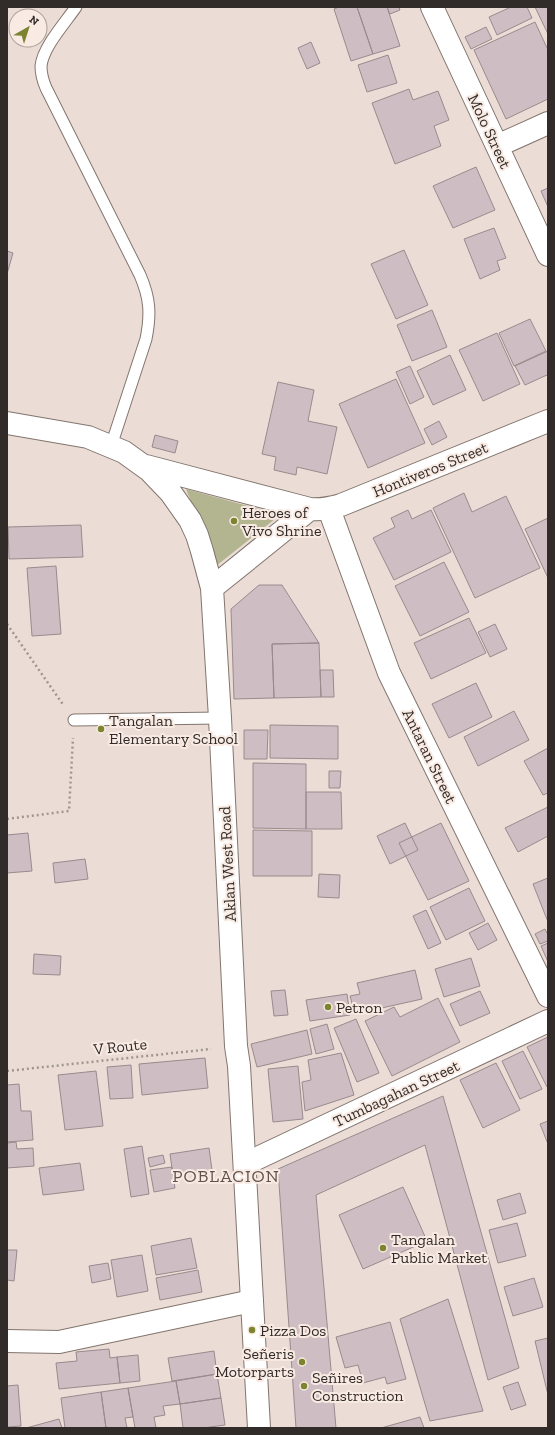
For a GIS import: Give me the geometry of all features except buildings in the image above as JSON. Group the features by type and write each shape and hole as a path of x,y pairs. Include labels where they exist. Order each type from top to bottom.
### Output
{"street":[{"name":"Molo Street","path":"432,7 548,255"},
{"path":"497,146 548,123"},
{"name":"Hontiveros Street","path":"212,588 319,509 548,421"},
{"name":"Aklan West Road","path":"7,423 88,437 124,452 155,475 172,493 190,520 202,551 212,588 236,1046 240,1066 259,1428"},
{"path":"142,465 319,509"},
{"name":"Antaran Street","path":"319,509 389,673 548,996"},
{"name":"Tumbagahan Street","path":"245,1164 548,1021"},
{"path":"7,1340 59,1342 252,1301"}],"lane":[{"path":"76,7 49,46 44,56 41,66 42,77 46,88 140,275 146,290 149,306 149,323 146,339 111,446"},
{"path":"74,720 220,718"}],"path":[{"path":"7,624 74,720 69,811 7,819"},
{"name":"V Route","path":"7,1071 236,1046"}],"green space":[{"path":"186,489 280,515 216,566"}],"place":[{"name":"Heroes of Vivo Shrine","path":"234,521"},
{"name":"Tangalan Elementary School","path":"101,729"},
{"name":"Petron","path":"328,1007"},
{"name":"Tangalan Public Market","path":"383,1248"},
{"name":"Pizza Dos","path":"252,1330"},
{"name":"Señeris Motorparts","path":"302,1362"},
{"name":"Señires Construction","path":"304,1386"}],"district":[{"name":"POBLACION","path":"226,1176"}]}
